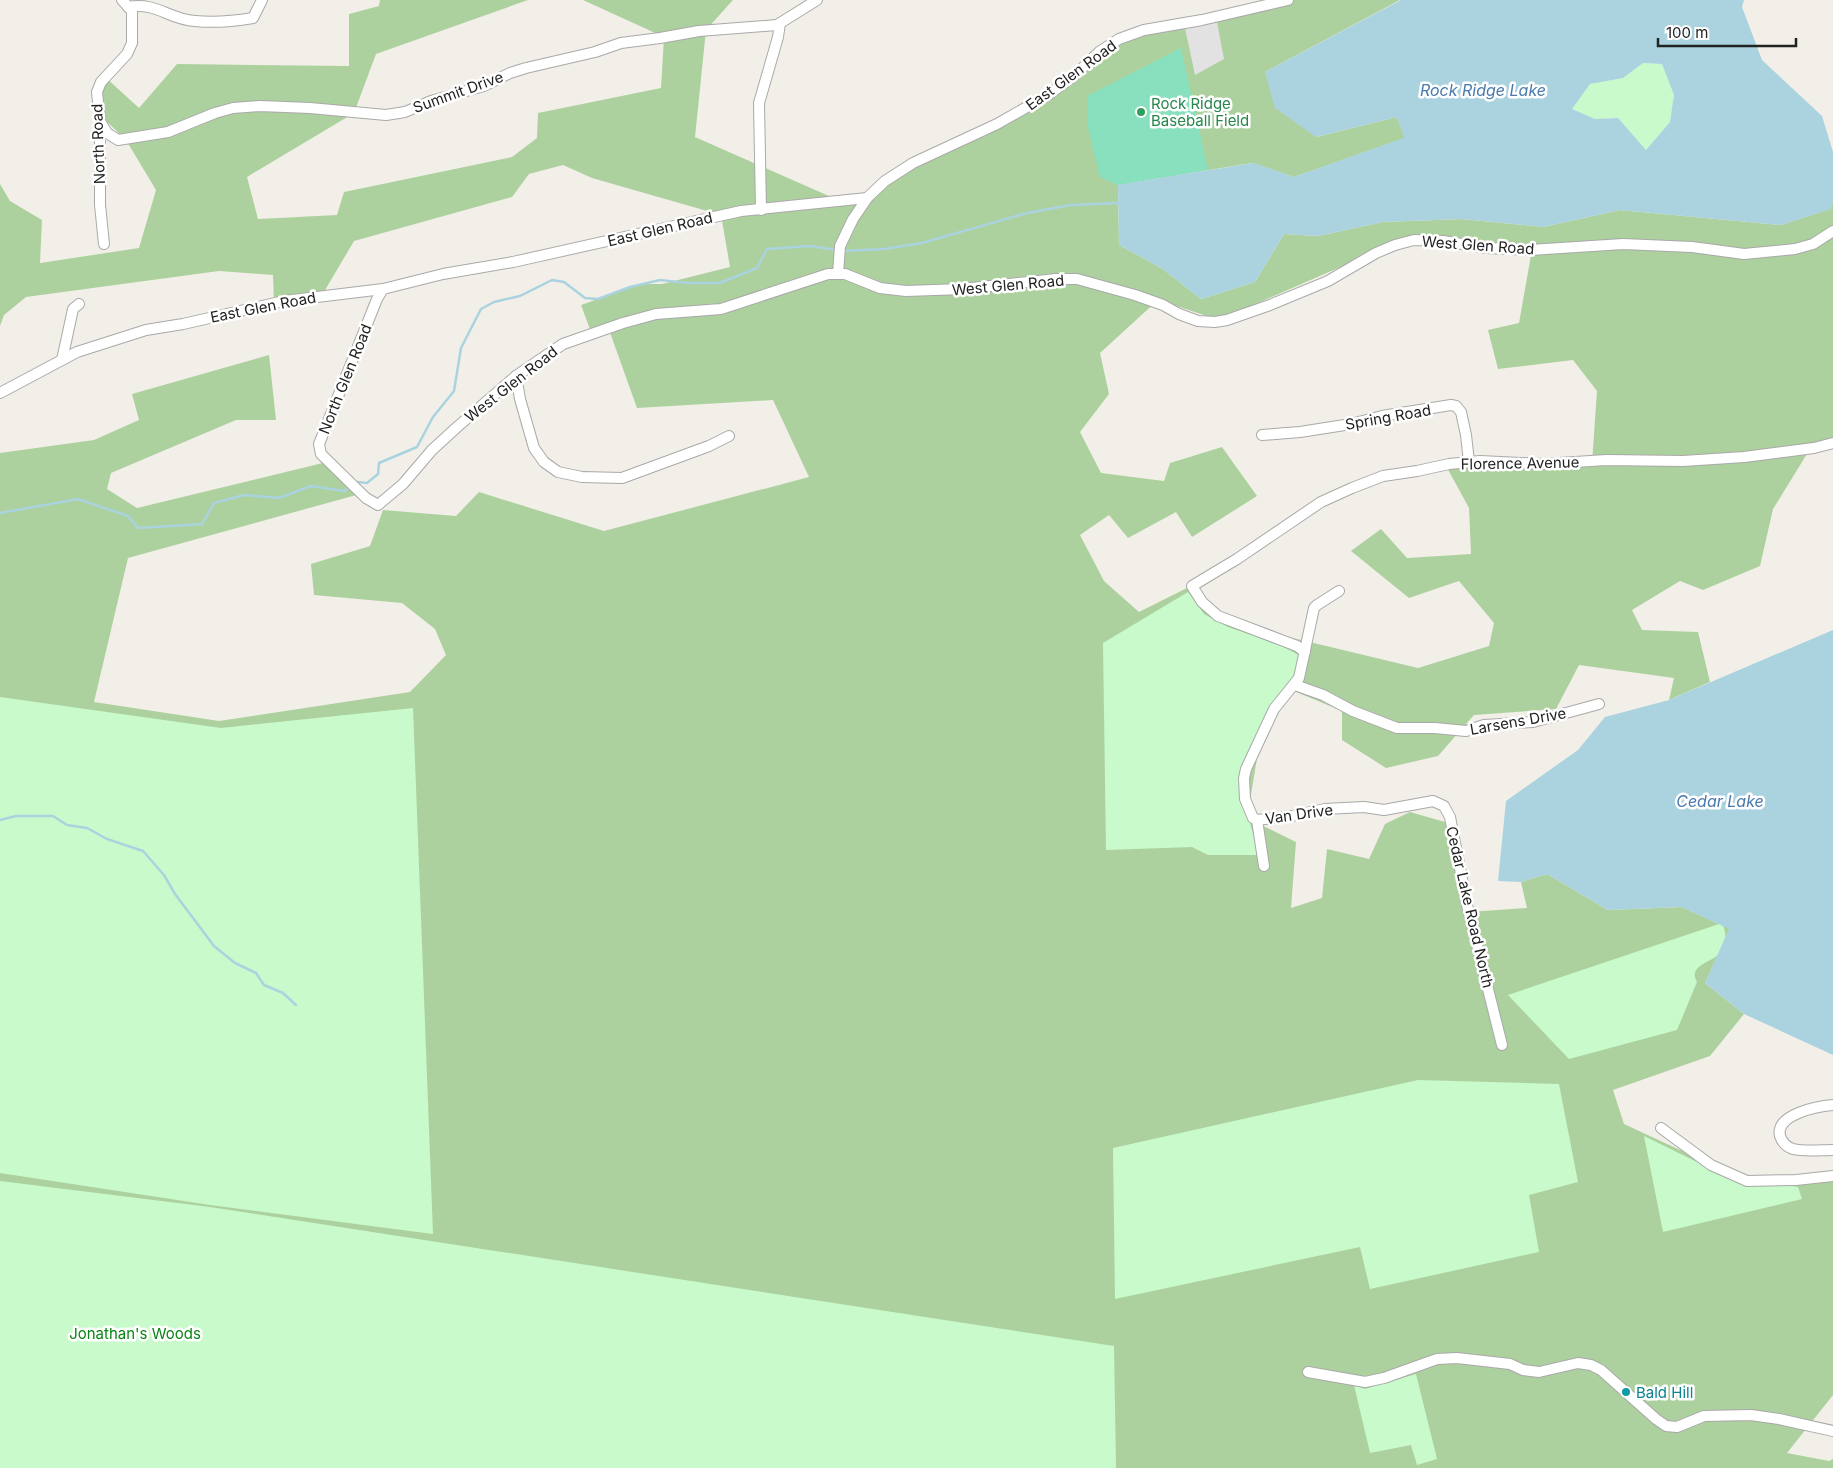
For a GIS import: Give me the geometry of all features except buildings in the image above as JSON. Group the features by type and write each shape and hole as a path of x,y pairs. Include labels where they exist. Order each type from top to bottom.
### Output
{"street":[{"path":"125,3 154,7 173,16 195,21 253,18 262,0"},
{"name":"Summit Drive","path":"100,121 106,133 118,140 168,132 233,108 260,106 310,108 386,115 406,112 431,101 477,88 510,73 595,52 621,43 699,31 777,25 817,0"},
{"name":"East Glen Road","path":"0,393 77,352 146,330 183,324 284,301 383,289 443,274 513,262 741,211 867,198 885,181 913,163 997,124 1048,95 1074,76 1099,52 1119,39 1144,30 1202,20 1288,0"},
{"name":"North Road","path":"104,244 100,205 100,121 97,92 101,82 127,54 132,43 132,11 125,3"},
{"path":"761,210 759,102 778,38 780,23"},
{"path":"838,274 840,246 853,219 867,198"},
{"name":"West Glen Road","path":"378,505 403,484 432,450 456,428 516,376 563,344 623,323 656,314 721,309 828,274 845,274 880,288 906,291 964,289 1078,278 1135,295 1191,318 1215,322 1270,305 1328,281 1376,253 1414,240 1443,241 1487,248 1530,250 1622,244 1692,248 1744,254 1795,249 1813,244 1833,231"},
{"name":"North Glen Road","path":"378,505 321,454 319,444 377,299 383,289"},
{"path":"62,360 73,309 78,304"},
{"path":"516,376 520,399 538,456 550,468 566,474 582,477 622,478 709,446 729,436"},
{"name":"Spring Road","path":"1262,435 1300,432 1351,424 1382,416 1451,405 1459,408 1461,412 1469,462"},
{"name":"Florence Avenue","path":"1305,652 1297,646 1218,616 1202,602 1192,586 1237,559 1321,502 1352,488 1383,476 1469,462 1544,464 1606,460 1706,460 1814,448 1833,443"},
{"name":"Van Drive","path":"1339,591 1314,608 1299,678 1274,708 1246,769 1244,778 1245,799 1253,818 1257,820 1292,816 1325,809 1364,808 1384,810 1409,806"},
{"name":"Larsens Drive","path":"1295,685 1323,695 1353,711 1397,728 1435,728 1466,731 1484,725 1533,722 1599,704"},
{"name":"Cedar Lake Road North","path":"1409,806 1437,802 1444,806 1450,817 1467,905 1502,1045"},
{"path":"1257,820 1264,866"},
{"path":"1833,1105 1817,1106 1793,1115 1781,1127 1780,1131 1782,1139 1790,1148 1798,1150 1833,1150"},
{"path":"1661,1128 1711,1164 1747,1181 1796,1180 1833,1176"},
{"path":"1308,1372 1366,1382 1384,1378 1437,1359 1456,1358 1510,1364 1523,1370 1539,1372 1578,1363 1591,1364 1601,1370 1666,1426 1677,1427 1704,1416 1751,1415 1833,1431"}],"green space":[{"path":"380,0 528,0 376,54 354,113 247,177 258,219 337,215 344,192 512,157 537,138 538,113 661,88 664,37 583,0 733,0 706,30 695,137 847,204 934,150 1035,103 1119,37 1270,0 1400,0 1265,72 1316,137 1397,117 1405,138 1294,177 1252,163 1118,185 1119,245 1163,269 1201,299 1255,282 1284,234 1318,236 1383,222 1462,219 1543,227 1620,210 1781,225 1830,209 1833,201 1833,444 1810,449 1773,509 1760,566 1703,590 1680,581 1632,610 1642,630 1698,632 1710,682 1669,700 1674,678 1579,665 1556,709 1474,715 1438,756 1386,768 1342,740 1342,711 1289,689 1263,723 1247,818 1296,842 1291,908 1322,898 1327,849 1369,859 1385,824 1410,812 1445,822 1469,912 1527,908 1521,882 1547,874 1608,910 1682,907 1730,929 1705,983 1744,1014 1710,1056 1613,1090 1624,1124 1747,1181 1833,1176 1833,1395 1787,1453 1829,1461 1833,1459 1833,1468 0,1468 0,453 94,440 139,420 132,394 269,355 276,420 236,420 111,473 107,489 137,508 331,461 360,494 128,558 94,702 219,721 410,692 446,655 435,629 402,603 314,595 311,564 370,546 383,510 456,516 479,492 604,531 809,477 773,400 637,408 608,327 591,332 581,305 640,284 662,284 730,267 721,215 592,178 563,165 529,174 512,197 354,241 321,297 274,304 273,275 219,271 26,297 4,315 0,326 0,184 10,201 42,220 40,263 139,248 156,190 126,140 97,112 104,76 139,108 177,64 349,66 349,14 379,6","holes":["1400,241 1533,244 1519,323 1488,330 1498,369 1573,360 1597,391 1592,463 1445,464 1469,508 1471,554 1407,558 1381,529 1351,551 1409,598 1459,581 1494,623 1489,646 1418,668 1239,625 1189,587 1139,612 1104,581 1080,535 1109,515 1128,538 1176,512 1192,537 1257,496 1222,447 1170,463 1164,481 1101,473 1080,432 1109,394 1100,353 1158,300 1219,320"]},
{"name":"Rock Ridge Baseball Field","path":"1181,48 1208,170 1118,185 1100,177 1088,128 1087,96"},
{"path":"1643,63 1662,64 1674,95 1670,122 1646,150 1618,118 1595,119 1572,109 1590,84 1623,78"},
{"path":"1188,592 1204,614 1228,627 1278,644 1306,659 1302,674 1272,724 1257,755 1248,783 1245,805 1259,855 1208,855 1192,847 1106,850 1103,643"},
{"path":"0,697 221,728 413,708 433,1234 210,1205 0,1173"},
{"path":"1722,923 1725,931 1725,944 1718,955 1695,972 1697,982 1677,1030 1569,1059 1508,995"},
{"path":"1418,1080 1559,1084 1578,1182 1529,1195 1539,1252 1370,1289 1360,1247 1115,1299 1113,1148"},
{"path":"1644,1136 1699,1163 1753,1179 1798,1187 1802,1199 1663,1232"},
{"name":"Jonathan's Woods","path":"0,1181 210,1207 1114,1346 1116,1468 0,1468"},
{"path":"1416,1374 1437,1459 1417,1465 1411,1445 1370,1453 1354,1385 1365,1389"}],"shaded area":[{"name":"Rock Ridge Baseball Field","path":"1217,22 1224,59 1195,75 1185,28"}],"water":[{"name":"Rock Ridge Lake","path":"1401,0 1744,0 1742,7 1762,60 1822,116 1833,152 1833,201 1831,209 1781,225 1620,210 1543,227 1462,219 1383,222 1318,236 1284,234 1255,282 1201,299 1163,269 1119,245 1118,185 1253,163 1294,177 1404,138 1397,117 1316,137 1275,108 1265,72","holes":["1643,63 1662,64 1674,95 1670,122 1646,150 1618,118 1595,119 1572,109 1590,84 1623,78"]},
{"name":"Cedar Lake","path":"1833,630 1833,1055 1744,1014 1705,983 1729,929 1682,907 1608,910 1547,874 1521,882 1498,881 1506,801 1578,750 1605,717 1669,700"}],"waterway":[{"path":"843,251 884,249 922,243 1027,213 1071,205 1118,203"},
{"path":"358,482 367,483 378,474 379,463 417,447 433,417 454,391 461,348 481,309 494,302 520,296 552,280 564,282 585,298 598,299 630,287 660,280 687,283 720,283 757,268 767,249 810,246 837,250"},
{"path":"0,513 78,499 128,516 138,528 202,524 214,503 244,495 279,498 311,486 344,491 349,488"},
{"path":"0,820 16,816 53,816 67,825 87,828 107,839 143,851 164,875 175,894 214,946 235,963 256,973 264,985 283,993 296,1005"}],"place":[{"name":"Rock Ridge Baseball Field","path":"1141,112"},
{"name":"Bald Hill","path":"1626,1392"}]}
